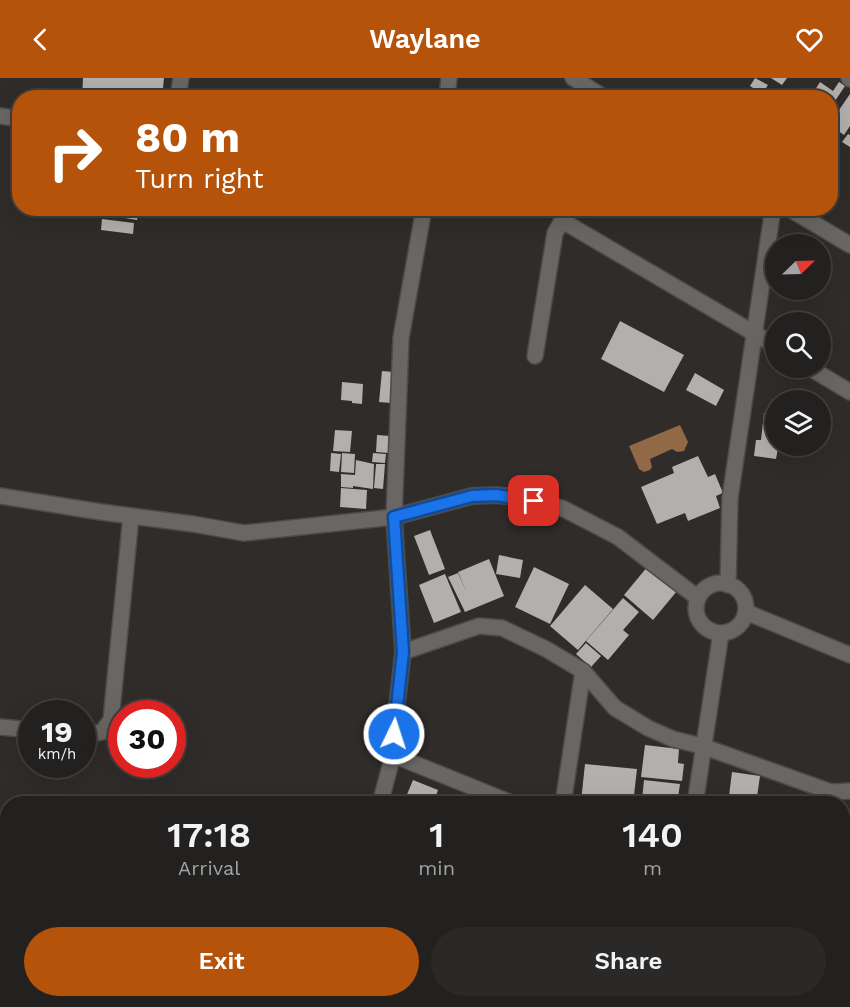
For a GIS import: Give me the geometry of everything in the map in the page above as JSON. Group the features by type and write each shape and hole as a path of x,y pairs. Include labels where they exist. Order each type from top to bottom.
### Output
{"street":[{"path":"573,78 592,90"},
{"path":"382,796 393,755 403,652 394,517 401,338 423,216"},
{"path":"728,585 730,498 756,334 771,216"},
{"path":"802,216 850,244"},
{"path":"535,356 555,233 561,224 566,223 765,339"},
{"path":"827,378 850,392"},
{"path":"0,496 244,533 394,517 472,496 514,497 562,508 618,537 698,598"},
{"path":"96,733 102,732 111,720 131,516"},
{"path":"714,584 728,585 740,592 746,612 740,625 721,633 706,628 700,622 697,614 698,598 702,592 714,584"},
{"path":"746,612 850,655"},
{"path":"403,652 479,626 490,625 514,632 582,671 615,708 673,740 702,746 825,796"},
{"path":"696,796 721,633"},
{"path":"564,796 582,671"},
{"path":"0,727 18,729"},
{"path":"393,755 494,796"},
{"path":"836,796 850,791"}],"shaded area":[{"path":"680,425 688,442 684,451 677,452 672,449 650,459 652,467 650,470 644,472 639,469 629,446"}],"building":[{"path":"83,78 164,78 163,90 82,90"},
{"path":"755,78 768,85 765,90 756,90 750,86"},
{"path":"771,78 787,78 782,85"},
{"path":"820,82 832,90 815,90"},
{"path":"839,82 845,86 838,96 838,90 834,90"},
{"path":"850,94 850,126 844,135 838,131 839,110"},
{"path":"848,134 850,135 850,147 842,142"},
{"path":"125,216 138,216 137,220 125,218"},
{"path":"102,219 134,223 133,234 101,230"},
{"path":"620,321 684,355 664,392 601,359"},
{"path":"382,371 394,372 391,403 379,402"},
{"path":"695,373 724,390 716,406 686,390"},
{"path":"342,382 363,384 362,404 341,400"},
{"path":"765,413 765,456 777,456 776,459 754,456 756,440 761,440"},
{"path":"335,430 352,431 350,452 333,451"},
{"path":"377,435 390,436 389,453 376,452"},
{"path":"331,453 341,454 339,472 330,471"},
{"path":"342,453 355,454 354,473 341,472"},
{"path":"373,453 386,454 385,463 372,462"},
{"path":"698,456 708,477 715,474 723,493 716,496 720,508 688,521 685,513 657,524 641,487 674,473 672,467"},
{"path":"356,460 374,464 373,489 341,487 341,474 355,475"},
{"path":"376,464 385,464 383,489 374,488"},
{"path":"341,488 367,490 366,509 340,507"},
{"path":"430,530 445,569 429,575 414,536"},
{"path":"499,555 523,560 520,578 496,574"},
{"path":"489,559 504,596 465,612 448,577 458,573 467,593 458,572"},
{"path":"648,566 677,591 653,620 624,595"},
{"path":"534,567 569,584 550,624 515,607"},
{"path":"445,574 461,612 434,623 419,585"},
{"path":"585,585 613,609 578,650 550,626"},
{"path":"623,598 639,612 623,630 629,635 608,660 586,641"},
{"path":"586,643 601,656 591,667 576,654"},
{"path":"645,745 679,749 678,763 684,764 682,781 641,777"},
{"path":"585,764 637,769 634,796 582,796"},
{"path":"732,772 760,776 757,796 729,796"},
{"path":"413,780 438,790 436,796 406,796"},
{"path":"644,780 680,784 678,796 642,796"}],"route":[{"path":"394,734 403,652 394,517 472,496 496,495 534,501"}]}
